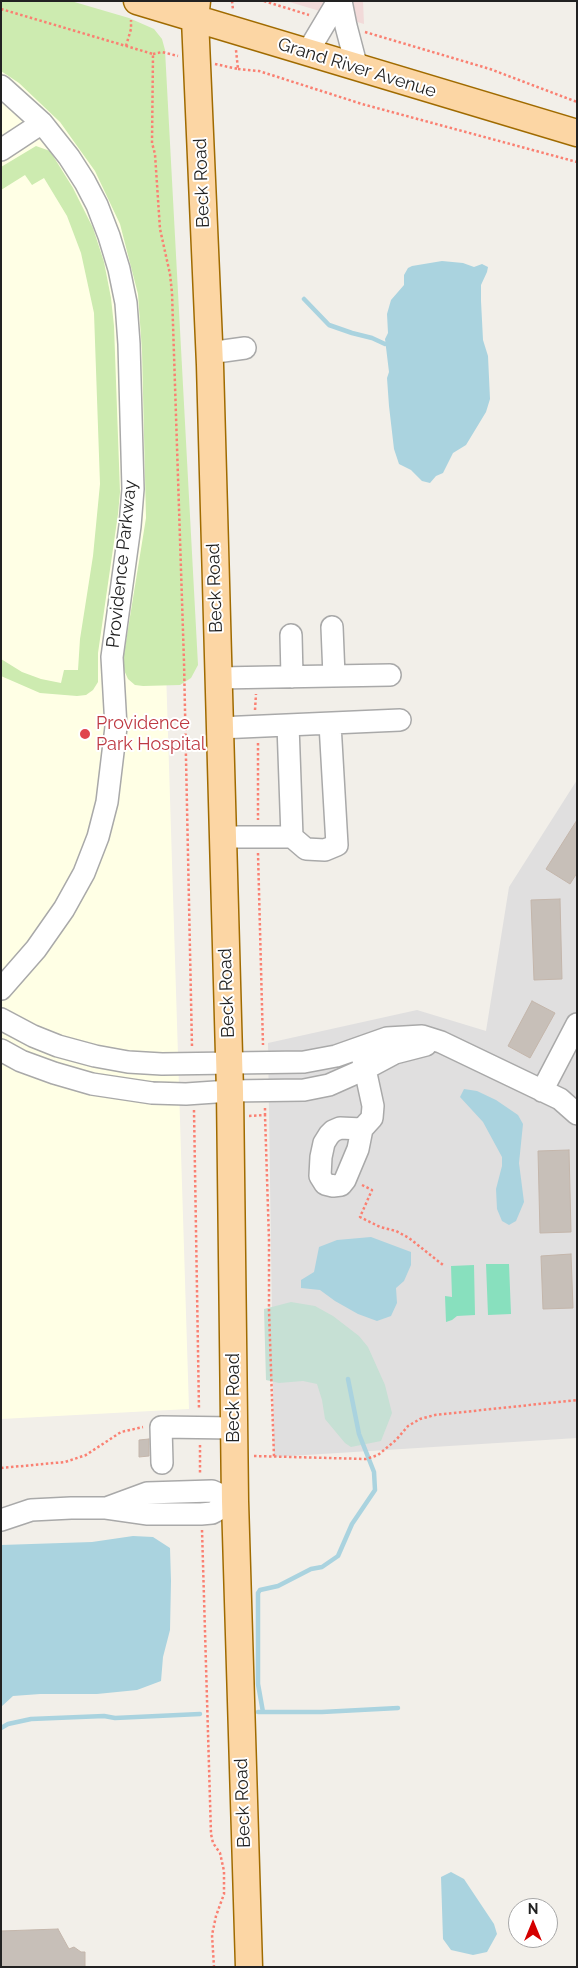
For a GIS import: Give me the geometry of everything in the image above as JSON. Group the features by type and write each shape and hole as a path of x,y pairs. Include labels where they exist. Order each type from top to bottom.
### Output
{"main road":[{"name":"Grand River Avenue","path":"134,11 193,7 307,53 577,133"},
{"name":"Beck Road","path":"193,7 209,353 230,1103 234,1501 249,1967"}],"street":[{"path":"307,53 336,23 340,1"},
{"path":"336,23 357,68"},
{"name":"Providence Parkway","path":"1,86 42,123 69,158 97,205 109,236 119,269 126,303 133,489 130,526 112,657 116,727 107,802 98,837 84,873 64,909 36,949 1,989"},
{"path":"1,150 42,123"},
{"path":"209,353 246,348"},
{"path":"332,626 334,676"},
{"path":"290,634 292,676"},
{"path":"218,678 390,675"},
{"path":"219,728 400,720"},
{"path":"288,725 292,836 306,849 325,850 337,845 330,724"},
{"path":"222,836 258,846 292,836"},
{"path":"1,1019 32,1036 58,1046 95,1056 128,1062 229,1064 316,1060 336,1056 387,1038 422,1036 441,1042 560,1099 577,1114"},
{"path":"542,1091 577,1024"},
{"path":"1,1050 21,1061 45,1070 92,1084 152,1093 193,1094 230,1103 274,1091 304,1090 329,1084 365,1069 395,1053 441,1042"},
{"path":"361,1047 373,1106 372,1118 362,1129 358,1149 346,1178 341,1185 325,1184 320,1176 324,1143 333,1131 340,1128 362,1129"},
{"path":"316,1060 320,1086"},
{"path":"162,1463 161,1427 234,1428"},
{"path":"106,1508 147,1493 200,1490 212,1491 234,1501"},
{"path":"1,1520 31,1510 106,1508 148,1514 201,1514 212,1513 234,1501"}],"path":[{"path":"264,1 490,69 577,102"},
{"path":"1,9 153,54 152,138 155,154 160,229 172,286 184,662 192,1064"},
{"path":"126,46 134,11"},
{"path":"238,69 259,71 362,104 577,162"},
{"path":"257,677 254,727 259,749 258,846 262,988"},
{"path":"193,1094 200,1490"},
{"path":"230,1103 265,1115 274,1457"},
{"path":"346,1178 372,1190 360,1217 409,1238 443,1265"},
{"path":"234,1456 366,1459 378,1455 396,1440 408,1426 420,1419 436,1414 577,1400"},
{"path":"1,1468 65,1462 86,1455 121,1432 130,1429 161,1427"},
{"path":"201,1514 211,1826 213,1843 220,1854 224,1871 224,1894 212,1934 214,1967"}],"shaded area":[{"path":"286,1 363,1 364,24"},
{"name":"Providence Park Hospital","path":"1,14 147,59 189,1409 1,1419"},
{"path":"577,780 577,1438 274,1457 268,1043 417,1010 486,1031 509,887"},
{"path":"291,1302 315,1306 333,1316 359,1336 368,1347 385,1385 392,1413 381,1441 351,1447 345,1443 325,1419 317,1384 303,1381 279,1383 266,1380 264,1309"}],"green space":[{"path":"1,1 71,1 129,18 154,29 162,39 165,50 198,665 191,678 180,685 135,685 128,679 124,670 123,660 146,518 142,351 138,294 120,224 95,171 60,122 19,83 1,71"},
{"path":"36,146 50,151 73,188 93,228 104,262 114,326 120,492 118,514 98,653 98,682 93,690 86,695 77,696 40,693 1,676 1,659 22,672 41,679 61,683 64,670 78,670 80,639 93,556 100,484 94,313 81,253 67,216 44,178 32,185 25,175 1,190 1,167"},
{"path":"486,1264 509,1264 511,1314 488,1315"},
{"path":"474,1265 475,1315 457,1316 446,1322 445,1296 452,1297 451,1266"}],"water":[{"path":"442,261 463,263 474,267 482,264 488,267 481,285 481,301 483,340 488,356 490,399 486,412 466,445 453,453 443,473 436,476 430,483 422,481 411,470 399,464 394,449 385,339 388,333 387,314 391,300 404,285 404,275 408,268"},
{"path":"464,1089 477,1091 496,1100 518,1115 523,1124 519,1163 524,1202 516,1221 509,1225 502,1221 497,1209 496,1189 502,1166 502,1157 483,1122 460,1097"},
{"path":"371,1237 411,1252 411,1265 404,1281 396,1288 397,1303 391,1316 377,1321 358,1314 320,1290 301,1288 301,1280 314,1272 319,1247 337,1240"},
{"path":"133,1536 153,1537 170,1548 170,1630 163,1657 161,1681 137,1690 97,1694 13,1696 1,1707 1,1545 92,1542"},
{"path":"451,1872 464,1879 494,1924 497,1934 487,1952 473,1955 451,1950 443,1939 441,1877"}],"building":[{"path":"577,820 577,873 570,884 546,869"},
{"path":"560,899 562,979 534,980 531,900"},
{"path":"532,1001 555,1013 530,1058 508,1046"},
{"path":"569,1150 571,1232 540,1233 538,1151"},
{"path":"571,1254 573,1308 543,1309 541,1256"},
{"path":"149,1439 149,1456 139,1457 139,1440"},
{"path":"58,1929 69,1949 74,1947 81,1952 85,1952 85,1967 1,1967 1,1931"}],"waterway":[{"path":"304,299 329,325 372,338 385,344"},
{"path":"263,1712 258,1684 258,1593 260,1590 278,1586 311,1569 322,1567 338,1556 352,1524 375,1490 374,1472 359,1434 348,1379"},
{"path":"258,1712 322,1712 398,1708"},
{"path":"1,1728 8,1724 31,1719 200,1714"}],"place":[{"name":"Providence Park Hospital","path":"85,734"}]}
